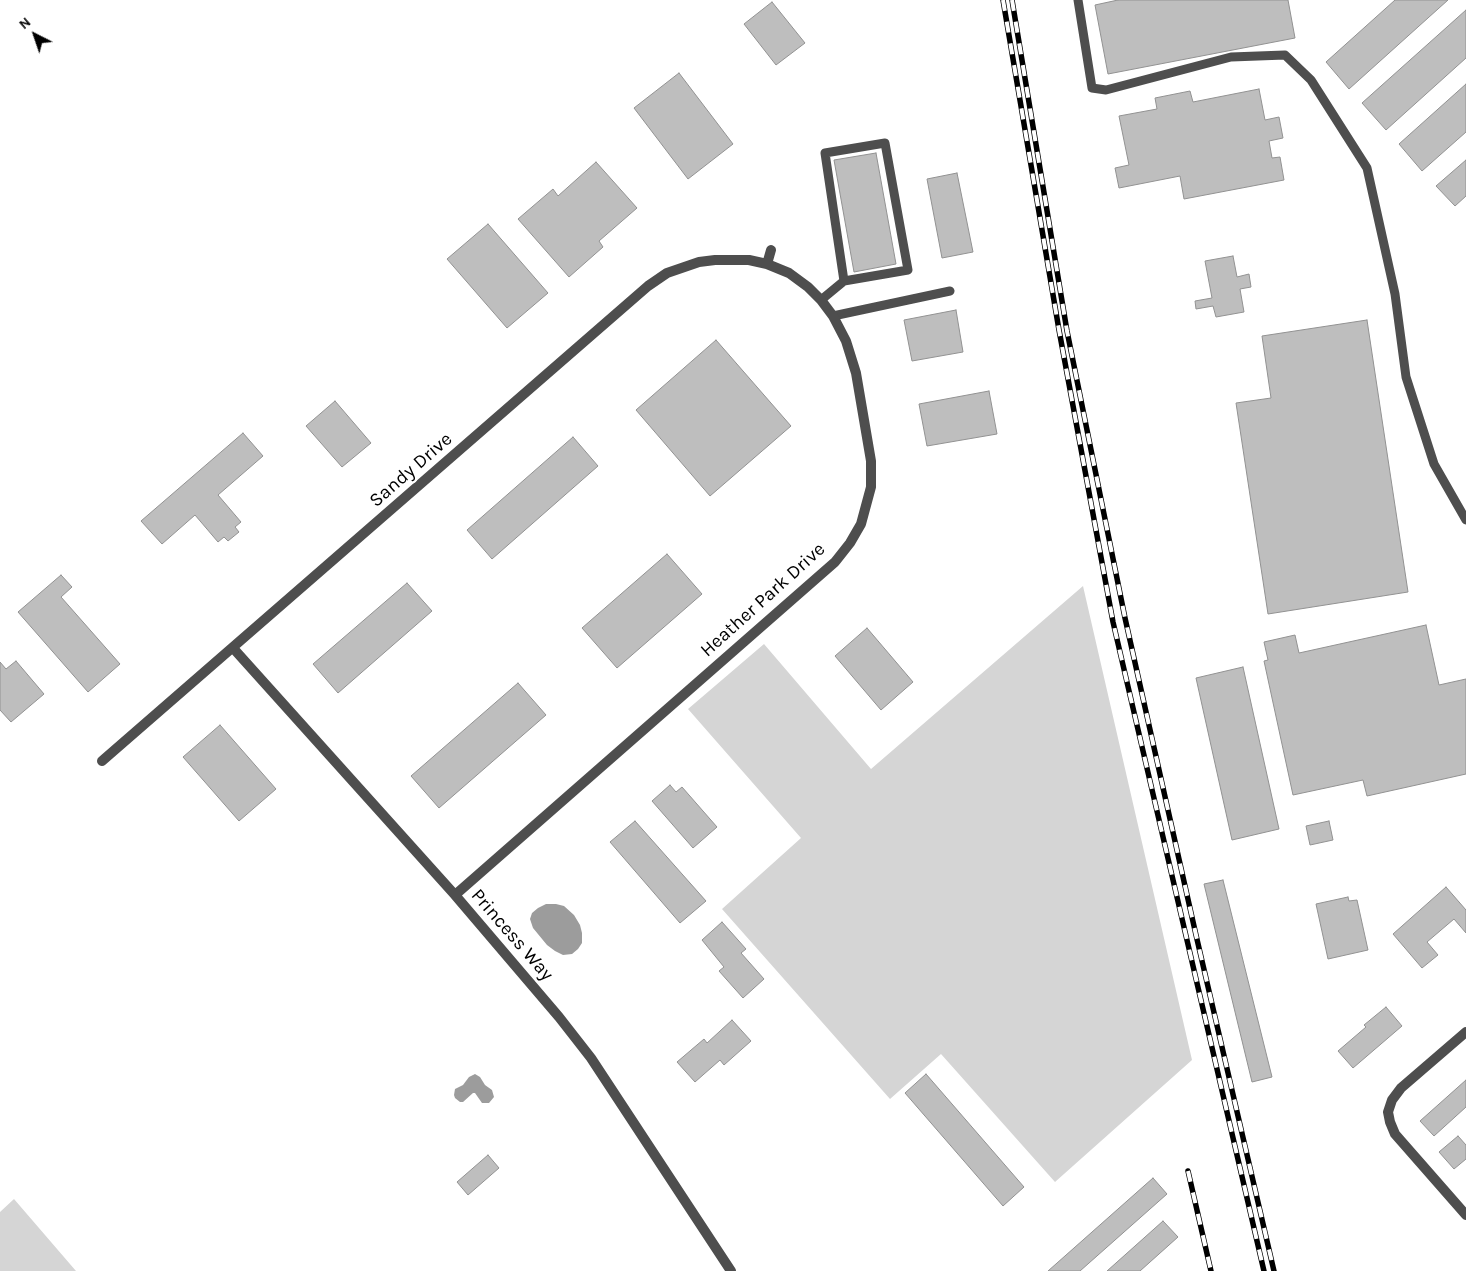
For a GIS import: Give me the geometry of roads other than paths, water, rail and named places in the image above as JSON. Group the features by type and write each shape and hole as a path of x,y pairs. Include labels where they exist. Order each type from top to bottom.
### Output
{"street":[{"path":"767,264 771,250"},
{"name":"Sandy Drive","path":"102,761 648,286 667,273 699,262 740,259 767,264"},
{"name":"Heather Park Drive","path":"455,895 835,562 850,543 861,524 872,487 871,461 856,373 846,341 834,316 808,287 789,274 767,264"},
{"name":"Princess Way","path":"233,648 530,981 591,1058 731,1271"},
{"path":"1466,1032 1401,1088 1392,1100 1388,1112 1395,1134 1466,1214"}],"lane":[{"path":"1078,0 1092,88 1106,90 1231,57 1286,55 1311,80 1367,168 1395,294 1406,377 1434,464 1466,520"},
{"path":"821,300 844,281 908,270 885,143 825,153 844,281"},
{"path":"834,316 950,291"}],"railway":[{"path":"1003,0 1059,330 1113,622 1264,1271"},
{"path":"1012,0 1067,331 1125,618 1274,1271"},
{"path":"1188,1171 1211,1271"}]}
